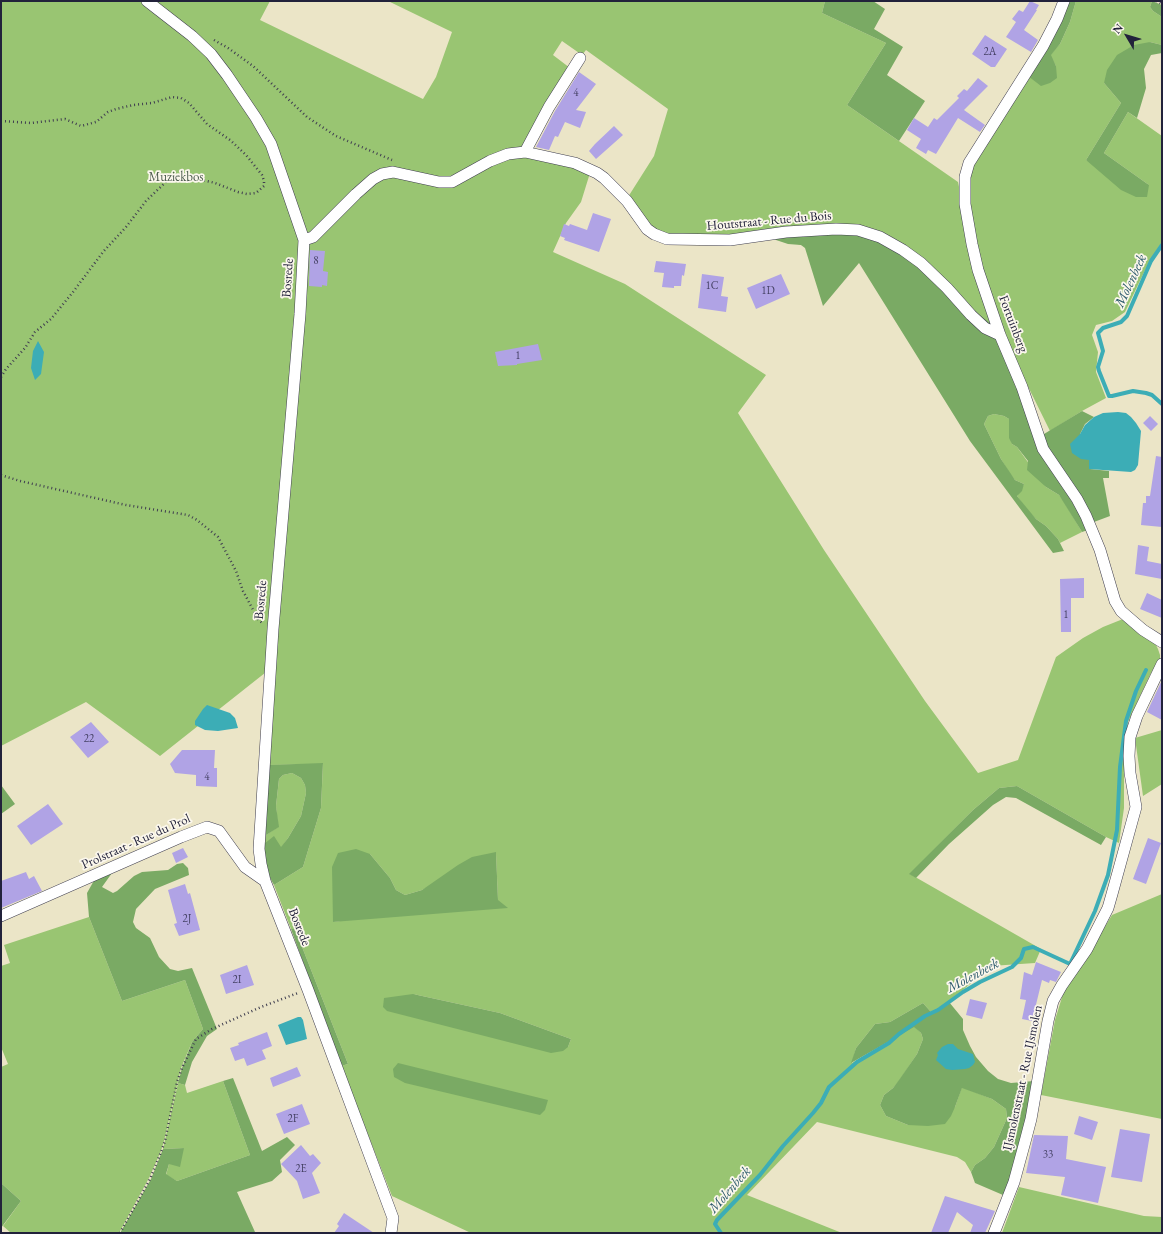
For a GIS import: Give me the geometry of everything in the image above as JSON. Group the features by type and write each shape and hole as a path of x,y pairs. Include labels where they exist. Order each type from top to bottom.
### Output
{"street":[{"name":"Bosrede","path":"147,1 192,36 218,61 256,118 271,144 304,240 300,314 273,629 259,849 265,881 308,990 393,1218 391,1233"},
{"name":"Fortuinberg","path":"1064,1 1057,19 1043,46 969,163 964,177 965,204 978,270 1000,335 1022,387 1043,450 1077,499 1086,516 1100,550 1115,601 1120,611 1143,630 1162,642"},
{"path":"526,152 549,108 580,58"},
{"name":"Houtstraat - Rue du Bois","path":"304,240 313,237 373,179 382,174 393,172 439,182 452,182 496,159 516,152 526,152 575,163 598,173 626,201 648,230 668,239 712,241 730,240 786,232 836,229 858,230 880,237 903,250 921,263 936,276 970,315 985,328 1000,335"},
{"name":"IJsmolenstraat - Rue IJsmolen","path":"994,1233 1014,1182 1026,1138 1045,1033 1053,1001 1062,985 1087,949 1108,908 1136,807 1129,756 1132,729 1162,664"},
{"name":"Prolstraat - Rue du Prol","path":"1,916 207,827 219,831 245,867 265,881"}],"path":[{"path":"1156,1 1162,4"},
{"path":"208,37 228,48 253,66 306,117 336,136 392,160 411,176"},
{"path":"1,121 31,123 65,119 81,126 96,122 108,112 116,109 152,103 172,97 181,98 189,103 207,124 235,145 252,162 264,180 264,186 256,193 247,194 216,183 195,178 169,179 146,201 126,227 103,252 74,292 51,319 35,332 25,348 6,369 1,377"},
{"path":"1,475 20,481 126,505 188,515 197,520 218,537 236,570 243,591 258,618 265,626 273,629"},
{"path":"120,1233 150,1179 161,1152 165,1141 177,1082 196,1039 212,1029 261,1007 308,990"}],"green space":[{"name":"Muziekbos","path":"1,1 270,1 260,20 423,99 436,77 452,32 388,1 825,1 822,13 886,43 847,105 958,182 997,328 975,315 947,284 760,234 681,237 656,231 628,197 654,156 668,109 586,50 582,55 562,41 553,55 570,68 523,148 462,173 450,176 452,184 510,158 524,156 552,161 590,173 581,202 566,223 553,252 625,284 766,375 738,413 824,550 925,701 978,773 1018,760 1056,657 1083,638 1103,627 1123,619 1155,643 1160,655 1160,659 1150,675 1128,722 1124,744 1124,808 1119,843 1017,786 999,788 973,810 910,874 1041,949 1035,963 991,966 949,1002 931,1012 923,1003 890,1022 875,1024 856,1048 852,1063 914,1026 921,1033 923,1039 917,1054 899,1081 884,1095 880,1105 886,1116 908,1125 955,1107 962,1087 992,1099 1006,1109 1007,1118 994,1147 985,1158 975,1165 971,1172 965,1162 957,1157 817,1122 747,1195 842,1233 471,1233 392,1196 341,1066 348,1064 295,929 291,929 274,885 303,867 321,808 323,764 269,765 275,665 160,756 86,702 1,746","holes":["496,853 498,900 333,922 370,854 390,878 396,890 405,895 422,890","413,994 500,1013 571,1039 568,1047"]},
{"path":"825,1 873,1 885,9 874,29 903,47 887,75 925,101 899,141 847,105 886,43 822,13"},
{"path":"1067,1 1076,1 1070,22 1060,44 1051,55 1056,66 1057,78 1050,83 1041,86 1028,76"},
{"path":"1076,1 1152,1 1150,7 1162,17 1162,45 1150,42 1104,83 1121,103 1086,160 1149,185 1104,153 1128,112 1162,136 1162,242 1150,260 1125,312 1112,321 1096,325 1092,335 1098,352 1096,372 1106,398 1050,431 1006,342 981,268 967,200 970,169 1028,76 1056,66 1050,55 1060,44 1070,22"},
{"path":"1152,1 1162,5 1162,17 1150,7"},
{"path":"1150,42 1162,45 1162,53 1151,55 1144,69 1146,88 1137,118 1128,112 1104,153 1149,185 1147,197 1136,197 1121,190 1086,160 1121,103 1104,83 1107,70 1117,55 1134,45"},
{"path":"828,231 859,232 910,258 971,320 977,313 997,328 1044,434 1082,411 1094,417 1085,424 1080,434 1089,460 1090,469 1109,471 1109,478 1103,478 1110,516 1086,525 1088,530 1082,532 1059,495 1046,487 1027,470 1028,461 1017,447 1012,444 1009,438 1009,419 1004,416 994,414 988,416 984,424 1001,459 1015,480 1024,484 1022,491 1017,496 1036,519 1046,526 1058,539 1064,551 1053,553 970,441 859,263 823,306 805,248 801,245 788,244 775,239"},
{"path":"994,414 1004,416 1009,419 1012,444 1017,447 1046,487 1059,495 1063,500 1082,532 1060,543 1046,526 1027,510 1017,496 1024,484 1015,480 1010,474 984,424 988,416"},
{"path":"1162,730 1162,784 1143,796 1135,738"},
{"path":"323,763 321,808 303,867 274,885 269,876 264,844 274,836 281,847 301,816 306,793 305,785 301,778 292,773 283,775 279,779 276,806 279,827 263,837 269,765"},
{"path":"292,773 301,778 305,785 306,793 301,816 281,848 264,844 263,837 278,827 276,806 279,779 283,775"},
{"path":"1,785 15,804 1,814"},
{"path":"1017,786 1106,837 1101,845 1016,798 1006,797 993,805 949,844 916,878 909,874 973,810 999,788"},
{"path":"356,849 370,854 390,878 396,890 405,895 422,890 472,857 496,852 498,900 508,908 333,922 332,867 338,853"},
{"path":"183,863 188,868 189,875 155,889 136,909 133,922 136,928 150,938 159,957 170,969 178,971 192,968 217,1029 207,1036 192,1062 185,1085 178,1083 182,1068 192,1042 203,1029 185,980 122,1001 89,917 87,893 96,877 112,873 102,887 113,893 134,876 142,872 168,870 177,864"},
{"path":"1162,894 1162,1119 1041,1095 1055,1020 1063,994 1112,915"},
{"path":"89,917 122,1001 185,980 203,1029 192,1042 181,1068 161,1151 149,1178 119,1233 11,1233 3,1226 21,1201 1,1183 1,1067 8,1064 1,1047 1,966 10,963 4,945"},
{"path":"291,929 295,929 348,1064 341,1066"},
{"path":"413,994 500,1013 571,1039 568,1047 563,1051 551,1053 387,1011 383,1007 384,998"},
{"path":"949,1002 963,1019 963,1030 970,1046 976,1057 988,1071 998,1079 1011,1083 1034,1081 1024,1128 1009,1184 1003,1195 975,1183 971,1172 975,1165 985,1158 994,1147 1007,1118 1006,1109 992,1099 962,1088 951,1116 945,1124 928,1126 908,1125 886,1116 880,1105 884,1095 893,1088 917,1054 923,1039 921,1033 914,1027 851,1063 856,1048 875,1024 890,1022 923,1003 931,1012"},
{"path":"398,1063 548,1100 545,1110 540,1115 405,1083 394,1077 393,1069"},
{"path":"233,1078 262,1151 287,1137 295,1145 280,1160 282,1172 272,1181 237,1192 255,1232 257,1233 120,1233 151,1179 163,1149 184,1148 180,1167 169,1164 166,1174 177,1181 250,1155 223,1081"},
{"path":"223,1081 250,1155 177,1181 166,1175 169,1164 184,1148 163,1149 178,1083 185,1085 187,1093"},
{"path":"1,1183 21,1201 1,1228"},
{"path":"1019,1187 1144,1216 1162,1217 1162,1233 1002,1233"}],"water":[{"path":"38,341 44,352 41,374 35,380 31,368 33,351"},
{"path":"1103,413 1126,413 1131,417 1141,431 1138,465 1135,470 1131,472 1089,469 1089,460 1081,459 1072,453 1070,444 1080,434 1085,425 1094,417"},
{"path":"207,705 230,713 235,718 238,728 218,731 205,730 195,725 195,721"},
{"path":"301,1017 303,1020 307,1039 286,1045 278,1025"},
{"path":"948,1044 953,1044 958,1049 973,1054 975,1062 973,1065 965,1069 946,1069 936,1060 938,1055 937,1053 942,1047"}],"building":[{"path":"1030,1 1039,5 1024,30 1038,40 1031,52 1006,37 1016,22 1012,19 1019,10 1023,12"},
{"path":"985,35 1007,49 995,67 991,67 972,54"},
{"path":"579,72 596,84 576,110 586,112 580,128 565,122 558,137 555,136 549,150 536,147 555,111"},
{"path":"978,78 988,86 964,110 985,125 980,132 958,118 936,154 928,150 926,154 916,148 921,139 907,130 914,118 928,127 934,118 937,120 959,98 957,96 964,89 967,91"},
{"path":"614,126 623,135 596,159 589,151"},
{"path":"593,213 611,219 599,252 564,240 565,238 560,236 564,224 569,226 570,224 587,230"},
{"path":"310,250 325,251 323,271 328,272 327,286 309,286"},
{"path":"656,261 686,264 684,276 682,275 681,286 674,286 674,288 662,287 664,273 654,272"},
{"path":"702,274 724,277 721,296 728,297 726,312 698,308"},
{"path":"781,274 790,294 756,309 747,288"},
{"path":"538,344 542,360 517,365 498,366 495,352"},
{"path":"1150,416 1158,424 1151,431 1143,423"},
{"path":"1156,456 1162,457 1162,527 1141,525 1143,503 1146,503 1146,496 1150,496"},
{"path":"1138,545 1149,547 1147,561 1162,564 1162,579 1135,574"},
{"path":"1084,578 1084,598 1071,598 1071,632 1061,632 1060,579"},
{"path":"1147,593 1162,600 1162,618 1140,609"},
{"path":"1162,680 1162,720 1147,712"},
{"path":"91,722 109,742 88,758 70,737"},
{"path":"182,750 215,750 214,768 217,768 217,787 196,786 196,775 175,773 170,764"},
{"path":"48,804 63,824 31,845 17,826"},
{"path":"1148,838 1161,843 1146,884 1133,879"},
{"path":"183,848 188,857 176,863 172,853"},
{"path":"26,872 29,879 34,876 42,891 1,908 1,881"},
{"path":"185,884 188,894 190,893 200,930 179,936 174,924 177,923 168,890"},
{"path":"1036,962 1061,972 1056,982 1050,980 1049,983 1042,980 1032,1021 1022,1019 1026,1000 1020,999 1024,972 1032,975"},
{"path":"247,965 254,985 226,994 220,975"},
{"path":"970,999 987,1003 982,1019 966,1015"},
{"path":"267,1032 272,1046 262,1050 266,1059 247,1066 244,1058 235,1061 230,1048 239,1045 238,1043"},
{"path":"297,1067 301,1076 273,1087 270,1078"},
{"path":"302,1104 310,1124 284,1134 276,1114"},
{"path":"1079,1116 1098,1122 1092,1140 1074,1134"},
{"path":"1120,1129 1150,1134 1142,1182 1111,1177"},
{"path":"1034,1135 1068,1136 1066,1159 1106,1167 1098,1203 1061,1195 1065,1177 1026,1173"},
{"path":"301,1145 310,1156 313,1154 321,1163 312,1173 320,1193 303,1199 297,1181 281,1164"},
{"path":"945,1196 995,1211 985,1233 970,1233 973,1225 957,1212 948,1233 931,1233"},
{"path":"344,1213 374,1233 334,1233 339,1226 337,1224"}],"waterway":[{"name":"Molenbeek","path":"1162,245 1151,261 1127,316 1121,322 1103,328 1098,333 1103,351 1098,367 1109,396 1133,391 1152,395 1162,404"},
{"name":"Molenbeek","path":"721,1233 715,1224 717,1220 760,1175 783,1146 813,1113 821,1103 829,1087 857,1062 889,1043 899,1034 925,1016 938,1010 963,992 1012,967 1021,958 1024,949 1033,947 1070,964 1095,911 1108,875 1117,830 1120,767 1126,721 1136,691 1146,670"}]}
